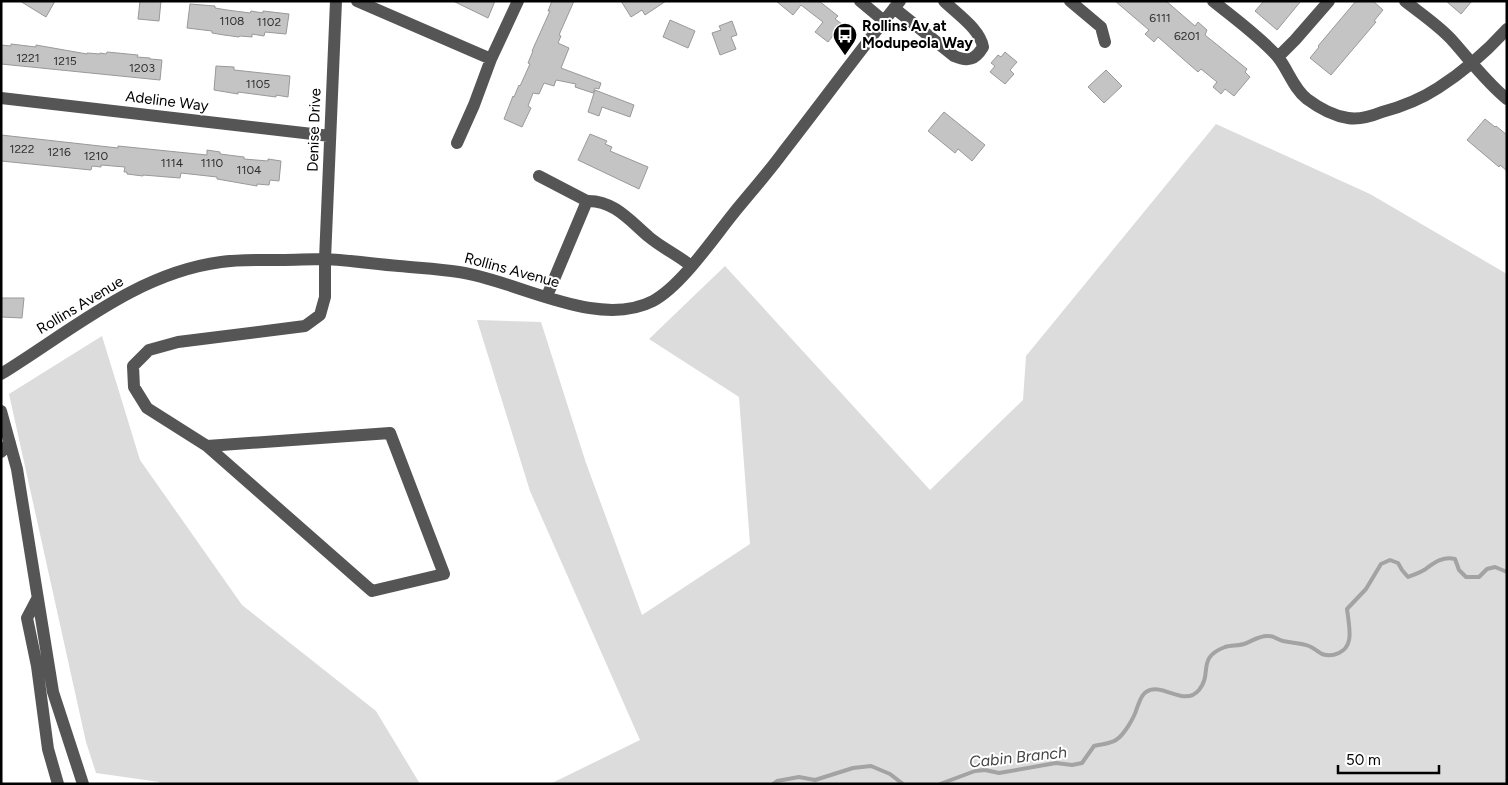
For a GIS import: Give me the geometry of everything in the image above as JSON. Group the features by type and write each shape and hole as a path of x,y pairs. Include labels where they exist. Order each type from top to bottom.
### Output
{"street":[{"name":"Denise Drive","path":"207,446 390,433 444,574 372,591 207,446 147,408 134,387 133,366 149,350 178,342 304,326 320,314 325,297 336,1"},
{"path":"357,1 491,59"},
{"path":"457,143 474,105 491,59 518,1"},
{"path":"860,1 884,21"},
{"path":"897,5 954,56 964,60 975,57 983,47 978,33 944,1"},
{"path":"1070,1 1101,27 1105,42"},
{"path":"1213,1 1278,57 1296,87 1306,98 1334,114 1350,118 1369,116 1400,107 1437,89 1471,63 1507,29"},
{"path":"1278,57 1329,1"},
{"path":"1405,1 1449,38 1498,92 1507,99"},
{"name":"Rollins Avenue","path":"4,370 117,299 181,271 221,262 325,260 461,272 595,309 609,310 638,307 660,297 691,266 783,153 897,5"},
{"name":"Adeline Way","path":"1,98 330,136"},
{"path":"539,176 587,201 611,205 640,227 649,237 691,266"},
{"path":"547,296 587,201"},
{"path":"1,412 6,447 17,468 53,692 83,784"},
{"path":"37,599 27,618 37,666 48,749 58,784"}],"shaded area":[{"path":"1216,124 1370,194 1507,274 1507,784 550,784 640,740 530,491 477,320 541,322 586,463 642,615 750,544 739,397 649,339 725,266 930,490 1023,400 1026,356"},
{"path":"102,336 140,460 242,605 376,711 420,784 159,784 159,782 96,773 86,742 9,394"}],"building":[{"path":"20,1 55,1 46,17"},
{"path":"140,1 161,1 159,21 138,19"},
{"path":"453,1 495,1 488,18"},
{"path":"552,1 574,1 559,35 561,36 558,43 569,48 561,68 601,83 599,89 595,88 593,93 575,87 576,84 556,80 554,86 544,83 539,94 533,93 528,106 531,108 522,127 504,119 513,96 530,64 528,63 532,51 550,11 548,11"},
{"path":"621,1 666,1 645,15 642,10 631,17"},
{"path":"776,1 819,1 838,16 835,19 842,24 828,42 815,32 823,22 801,5 793,15"},
{"path":"1115,1 1166,1 1195,26 1198,22 1207,30 1205,35 1247,69 1245,72 1250,77 1234,96 1225,89 1221,94 1213,87 1217,82 1201,69 1198,72 1158,37 1154,42 1145,34 1149,30"},
{"path":"1264,1 1301,1 1277,30 1255,11"},
{"path":"1356,1 1373,1 1383,10 1374,21 1376,22 1331,75 1310,58"},
{"path":"1446,1 1472,1 1461,14"},
{"path":"190,4 215,6 215,8 250,13 251,11 263,13 263,11 289,14 286,34 265,32 264,36 252,34 252,37 239,37 187,28"},
{"path":"670,20 695,31 688,48 663,37"},
{"path":"732,21 737,35 731,37 736,49 720,55 712,33 721,30 719,26"},
{"path":"11,44 36,47 36,45 87,54 106,54 107,52 138,55 137,57 162,60 160,80 1,64 1,45 11,46"},
{"path":"1005,52 1017,62 1010,70 1014,74 1005,84 990,72 995,66 991,63 998,55 1001,57"},
{"path":"216,66 234,67 234,70 290,76 288,97 238,92 238,94 214,90"},
{"path":"1106,70 1122,86 1104,103 1088,87"},
{"path":"595,90 634,105 630,117 602,107 599,116 588,112"},
{"path":"944,112 985,145 972,161 958,149 955,153 928,131"},
{"path":"1485,119 1507,135 1507,171 1500,165 1499,167 1467,140"},
{"path":"590,134 607,141 605,144 612,147 610,151 648,167 639,189 578,160"},
{"path":"1,135 118,148 118,146 207,155 207,150 220,152 220,154 244,157 244,159 281,161 279,181 270,180 269,185 257,184 257,186 217,179 217,177 181,173 180,178 127,174 127,172 124,172 125,167 101,165 101,167 92,166 91,170 1,161"},
{"path":"1,298 24,298 22,318 1,317"}],"waterway":[{"name":"Cabin Branch","path":"940,784 975,771 985,770 999,773 1056,763 1072,765 1082,763 1094,746 1119,738 1134,717 1144,693 1152,689 1180,696 1193,695 1203,684 1206,666 1211,656 1216,651 1225,647 1242,645 1259,637 1269,636 1283,641 1303,644 1326,655 1339,653 1348,644 1350,637 1347,609 1366,589 1381,564 1390,560 1398,563 1408,577 1446,558 1455,559 1459,570 1466,577 1479,577 1487,569 1495,567 1507,572"},
{"name":"Cabin Branch","path":"773,784 777,781 799,777 815,780 853,768 871,766 890,774 903,784"}],"place":[{"name":"Rollins Av at Modupeola Way","path":"845,56"}]}
